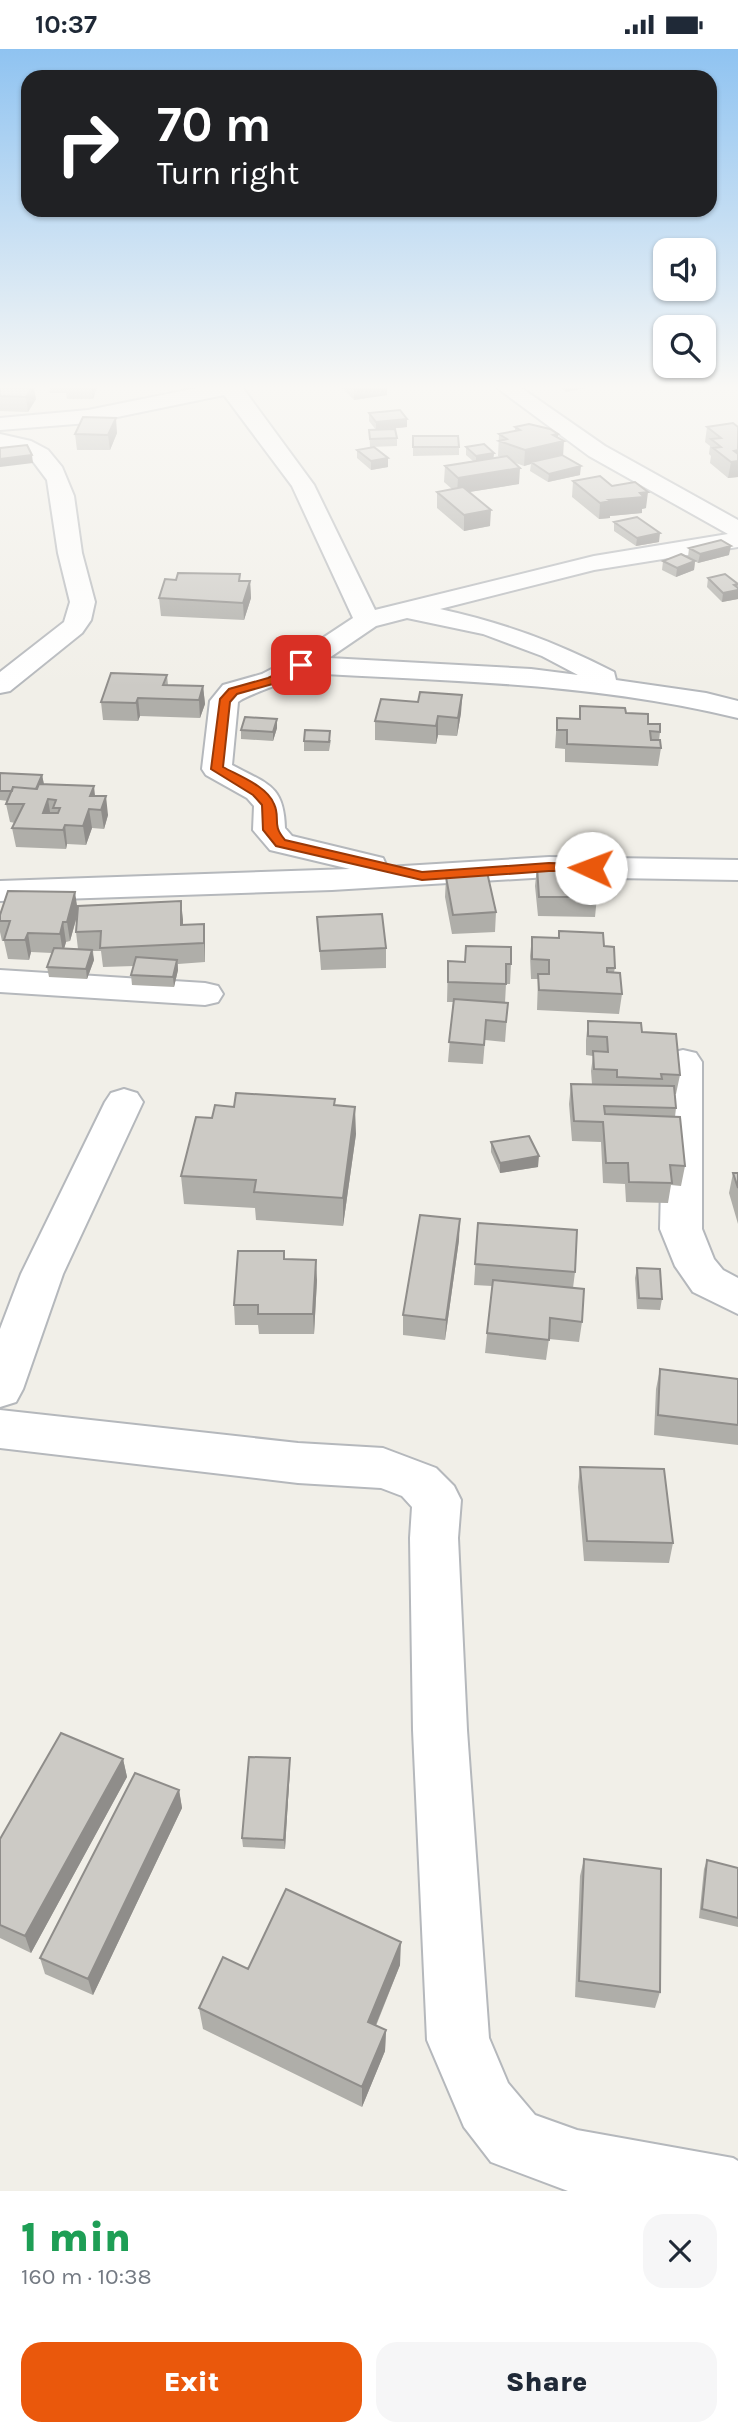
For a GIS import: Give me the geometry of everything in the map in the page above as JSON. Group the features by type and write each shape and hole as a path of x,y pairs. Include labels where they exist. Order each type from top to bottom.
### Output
{"street":[{"path":"0,685 76,624 84,605 83,588 70,556 63,487"},
{"path":"304,487 367,619"},
{"path":"661,487 738,530"},
{"path":"422,876 281,843 269,830 268,804 263,798 217,769 224,701 233,691 272,680 301,665 367,619 594,563 738,540"},
{"path":"404,610 490,628 551,650 625,689"},
{"path":"301,665 531,677 706,701 738,710"},
{"path":"0,891 422,876 549,867 738,870"},
{"path":"0,981 205,994"},
{"path":"683,1062 681,1229 696,1266 708,1281 738,1298"},
{"path":"0,1389 42,1274 124,1102"},
{"path":"0,1429 298,1463 383,1468 419,1482 437,1500 434,1538 440,1730 458,2040 486,2105 514,2139 577,2162 657,2183 733,2191"}],"building":[{"path":"463,487 491,510 464,515 437,492"},
{"path":"580,487 641,487 648,492 640,493 644,497 600,503"},
{"path":"637,517 660,533 637,538 614,522"},
{"path":"721,540 731,546 700,554 689,548"},
{"path":"681,554 695,561 677,568 663,561"},
{"path":"178,573 240,574 239,581 250,581 243,603 159,598 165,579 176,580"},
{"path":"725,574 738,584 734,585 738,590 723,593 708,578"},
{"path":"111,673 167,675 163,685 203,686 199,700 138,698 136,703 101,702"},
{"path":"420,692 462,695 458,718 438,716 436,726 375,721 381,699 418,702"},
{"path":"580,706 625,708 626,713 648,714 648,724 660,724 660,732 650,731 651,740 660,740 661,748 567,744 567,730 557,730 557,718 580,719"},
{"path":"245,717 277,719 273,732 241,730"},
{"path":"305,730 330,731 329,742 304,741"},
{"path":"0,773 42,775 36,789 13,787 12,791 0,791"},
{"path":"39,784 94,786 90,796 106,796 101,810 89,809 83,826 65,825 63,830 12,828 24,804 6,804 13,787 37,789","holes":["48,799 56,800 53,808 60,808 58,813 43,813"]},
{"path":"537,867 561,868 562,875 595,876 597,897 539,897"},
{"path":"487,872 496,912 453,915 446,877 459,877 458,873"},
{"path":"8,891 75,892 67,922 63,922 60,934 28,933 25,940 4,940 10,921 0,921 0,915"},
{"path":"181,901 181,925 204,924 204,943 100,948 101,931 76,932 78,906"},
{"path":"382,914 386,948 320,951 317,917"},
{"path":"559,931 603,933 604,946 614,947 615,968 607,968 607,972 620,973 622,994 539,990 538,974 549,974 549,960 532,959 532,937 559,938"},
{"path":"466,946 511,947 511,964 506,964 506,984 448,982 448,961 465,962"},
{"path":"54,948 92,950 86,969 47,967"},
{"path":"136,957 177,960 173,977 131,975"},
{"path":"454,999 508,1003 506,1022 486,1020 484,1045 449,1042"},
{"path":"588,1021 641,1023 642,1032 676,1034 680,1075 661,1074 662,1079 617,1077 617,1070 594,1069 593,1051 608,1052 607,1037 588,1036"},
{"path":"571,1084 674,1086 676,1108 604,1106 605,1114 680,1117 685,1166 670,1165 672,1183 629,1182 628,1163 606,1163 603,1122 574,1121"},
{"path":"236,1093 335,1099 334,1105 355,1107 343,1198 254,1192 256,1180 181,1176 196,1117 212,1118 215,1105 234,1107"},
{"path":"529,1136 539,1156 500,1163 491,1142"},
{"path":"733,1173 738,1173 738,1188"},
{"path":"420,1215 460,1219 446,1320 403,1315"},
{"path":"478,1223 577,1230 575,1272 475,1264"},
{"path":"238,1251 284,1251 284,1259 316,1260 313,1314 258,1314 258,1305 234,1305"},
{"path":"637,1268 660,1269 662,1299 639,1298"},
{"path":"493,1280 584,1289 582,1322 550,1318 549,1340 487,1333"},
{"path":"660,1369 738,1379 738,1425 658,1415"},
{"path":"580,1467 664,1469 673,1543 587,1541"},
{"path":"61,1733 123,1759 25,1936 0,1925 0,1839"},
{"path":"249,1757 290,1758 284,1840 242,1838"},
{"path":"135,1773 179,1790 88,1979 40,1958"},
{"path":"584,1859 661,1869 660,1992 579,1981"},
{"path":"707,1860 738,1868 738,1918 702,1909"},
{"path":"286,1889 401,1942 368,2022 386,2030 362,2087 199,2008 223,1957 248,1969"}],"route":[{"path":"301,665 272,680 233,691 224,701 217,769 241,785 258,792 268,804 269,830 281,843 422,876 549,867 591,868"}]}
